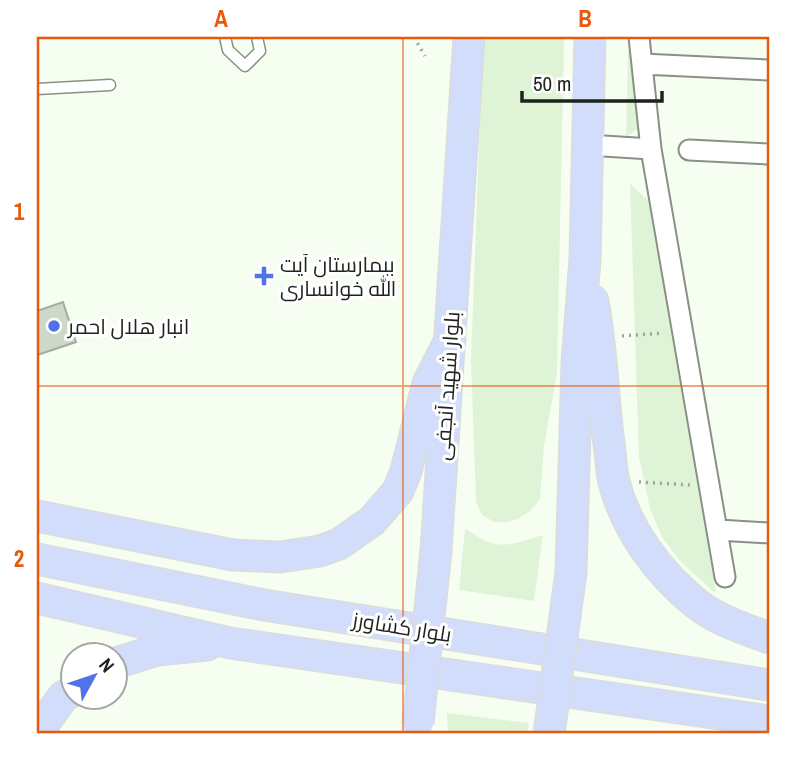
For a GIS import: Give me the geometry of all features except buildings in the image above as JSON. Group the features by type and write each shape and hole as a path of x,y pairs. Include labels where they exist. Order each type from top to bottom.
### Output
{"main road":[{"name":"بلوار شهید آنجفی","path":"417,728 436,551 469,37"},
{"path":"549,734 571,572 577,362 585,259 590,37"},
{"path":"585,259 600,338 606,423 614,480 622,508 635,534 665,574 698,605 740,627 769,638"},
{"path":"37,516 233,555 281,557 340,544 372,522 398,491 406,471 428,383 450,340"},
{"name":"بلوار کشاورز","path":"37,559 264,605 769,685"},
{"name":"بلوار کشاورز","path":"37,598 230,643 765,722"},
{"path":"130,657 157,650 230,643"},
{"path":"37,733 60,702"}],"street":[{"path":"639,37 651,149 725,577"},
{"path":"642,64 769,70"},
{"path":"588,145 651,149"},
{"path":"689,150 769,154"},
{"path":"718,530 769,533"}],"lane":[{"path":"225,37 228,50 245,66 260,51 257,37"},
{"path":"37,89 110,85"}],"path":[{"path":"414,37 425,56"},
{"path":"600,338 683,331"},
{"path":"614,480 710,486"}],"green space":[{"path":"483,37 564,37 557,372 544,446 540,499 530,511 507,522 494,522 482,515 476,502 471,361"},
{"path":"628,51 633,52 641,127 626,137"},
{"path":"630,184 648,200 716,594 679,560 662,537 650,509 639,457"},
{"path":"465,528 486,541 503,545 543,535 534,601 459,590"},
{"path":"447,713 529,723 527,734 448,734"}],"place":[{"name":"بیمارستان آیت الله خوانساری","path":"264,276"},
{"name":"انبار هلال احمر","path":"54,326"}]}
